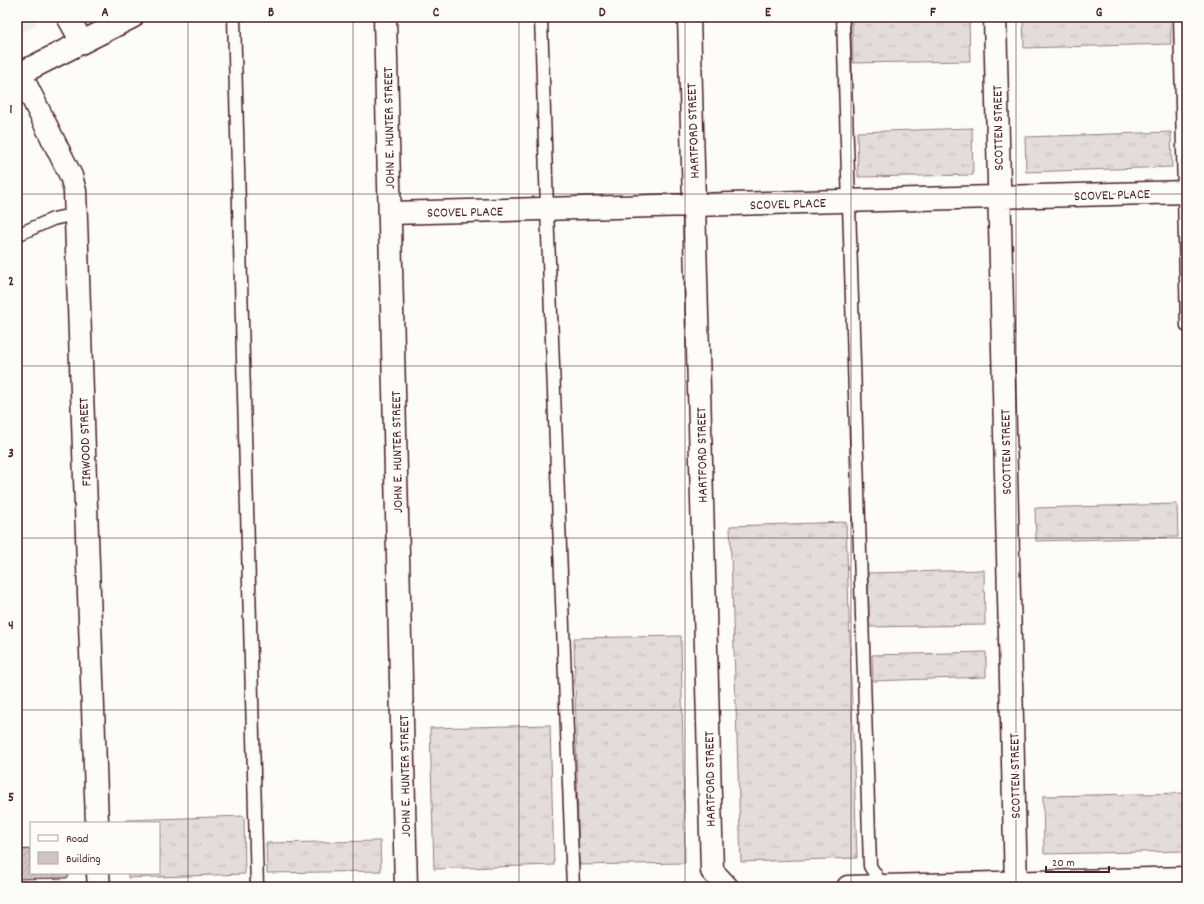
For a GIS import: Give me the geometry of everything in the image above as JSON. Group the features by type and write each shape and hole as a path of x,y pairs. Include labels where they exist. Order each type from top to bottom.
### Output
{"street":[{"path":"68,17 82,42"},
{"path":"19,74 132,17"},
{"name":"JOHN E. HUNTER STREET","path":"385,17 406,887"},
{"name":"HARTFORD STREET","path":"689,17 712,871 727,887"},
{"name":"SCOTTEN STREET","path":"995,17 1016,885"},
{"name":"FIRWOOD STREET","path":"19,74 71,176 75,191 97,822"},
{"name":"SCOVEL PLACE","path":"390,213 1185,192"},
{"path":"98,874 99,887"},
{"path":"848,887 1016,885 1187,878"}],"lane":[{"path":"234,17 257,887"},
{"path":"541,17 546,209 572,887"},
{"path":"843,17 870,866 883,886"},
{"path":"1180,17 1187,326"},
{"path":"17,235 53,219 76,214"}],"shaded area":[{"path":"17,17 32,17 36,25 17,35"}],"green space":[{"path":"852,17 969,17 970,61 853,63"},
{"path":"1023,17 1171,17 1171,44 1024,48"},
{"path":"972,128 973,175 858,177 857,132"},
{"path":"1171,132 1172,167 1026,172 1025,137"},
{"path":"1177,504 1178,537 1036,541 1035,508"},
{"path":"846,522 857,858 741,862 730,526"},
{"path":"984,570 985,625 869,627 868,573"},
{"path":"681,636 685,863 579,865 574,638"},
{"path":"986,652 986,677 873,681 872,655"},
{"path":"550,725 554,865 434,869 430,728"},
{"path":"1186,793 1187,851 1044,854 1043,796"},
{"path":"244,816 245,874 128,878 128,874 160,874 160,822 126,822 126,820"},
{"path":"380,841 381,871 267,873 266,843"}],"building":[{"path":"30,849 30,874 70,874 67,878 17,879 17,850"}]}
